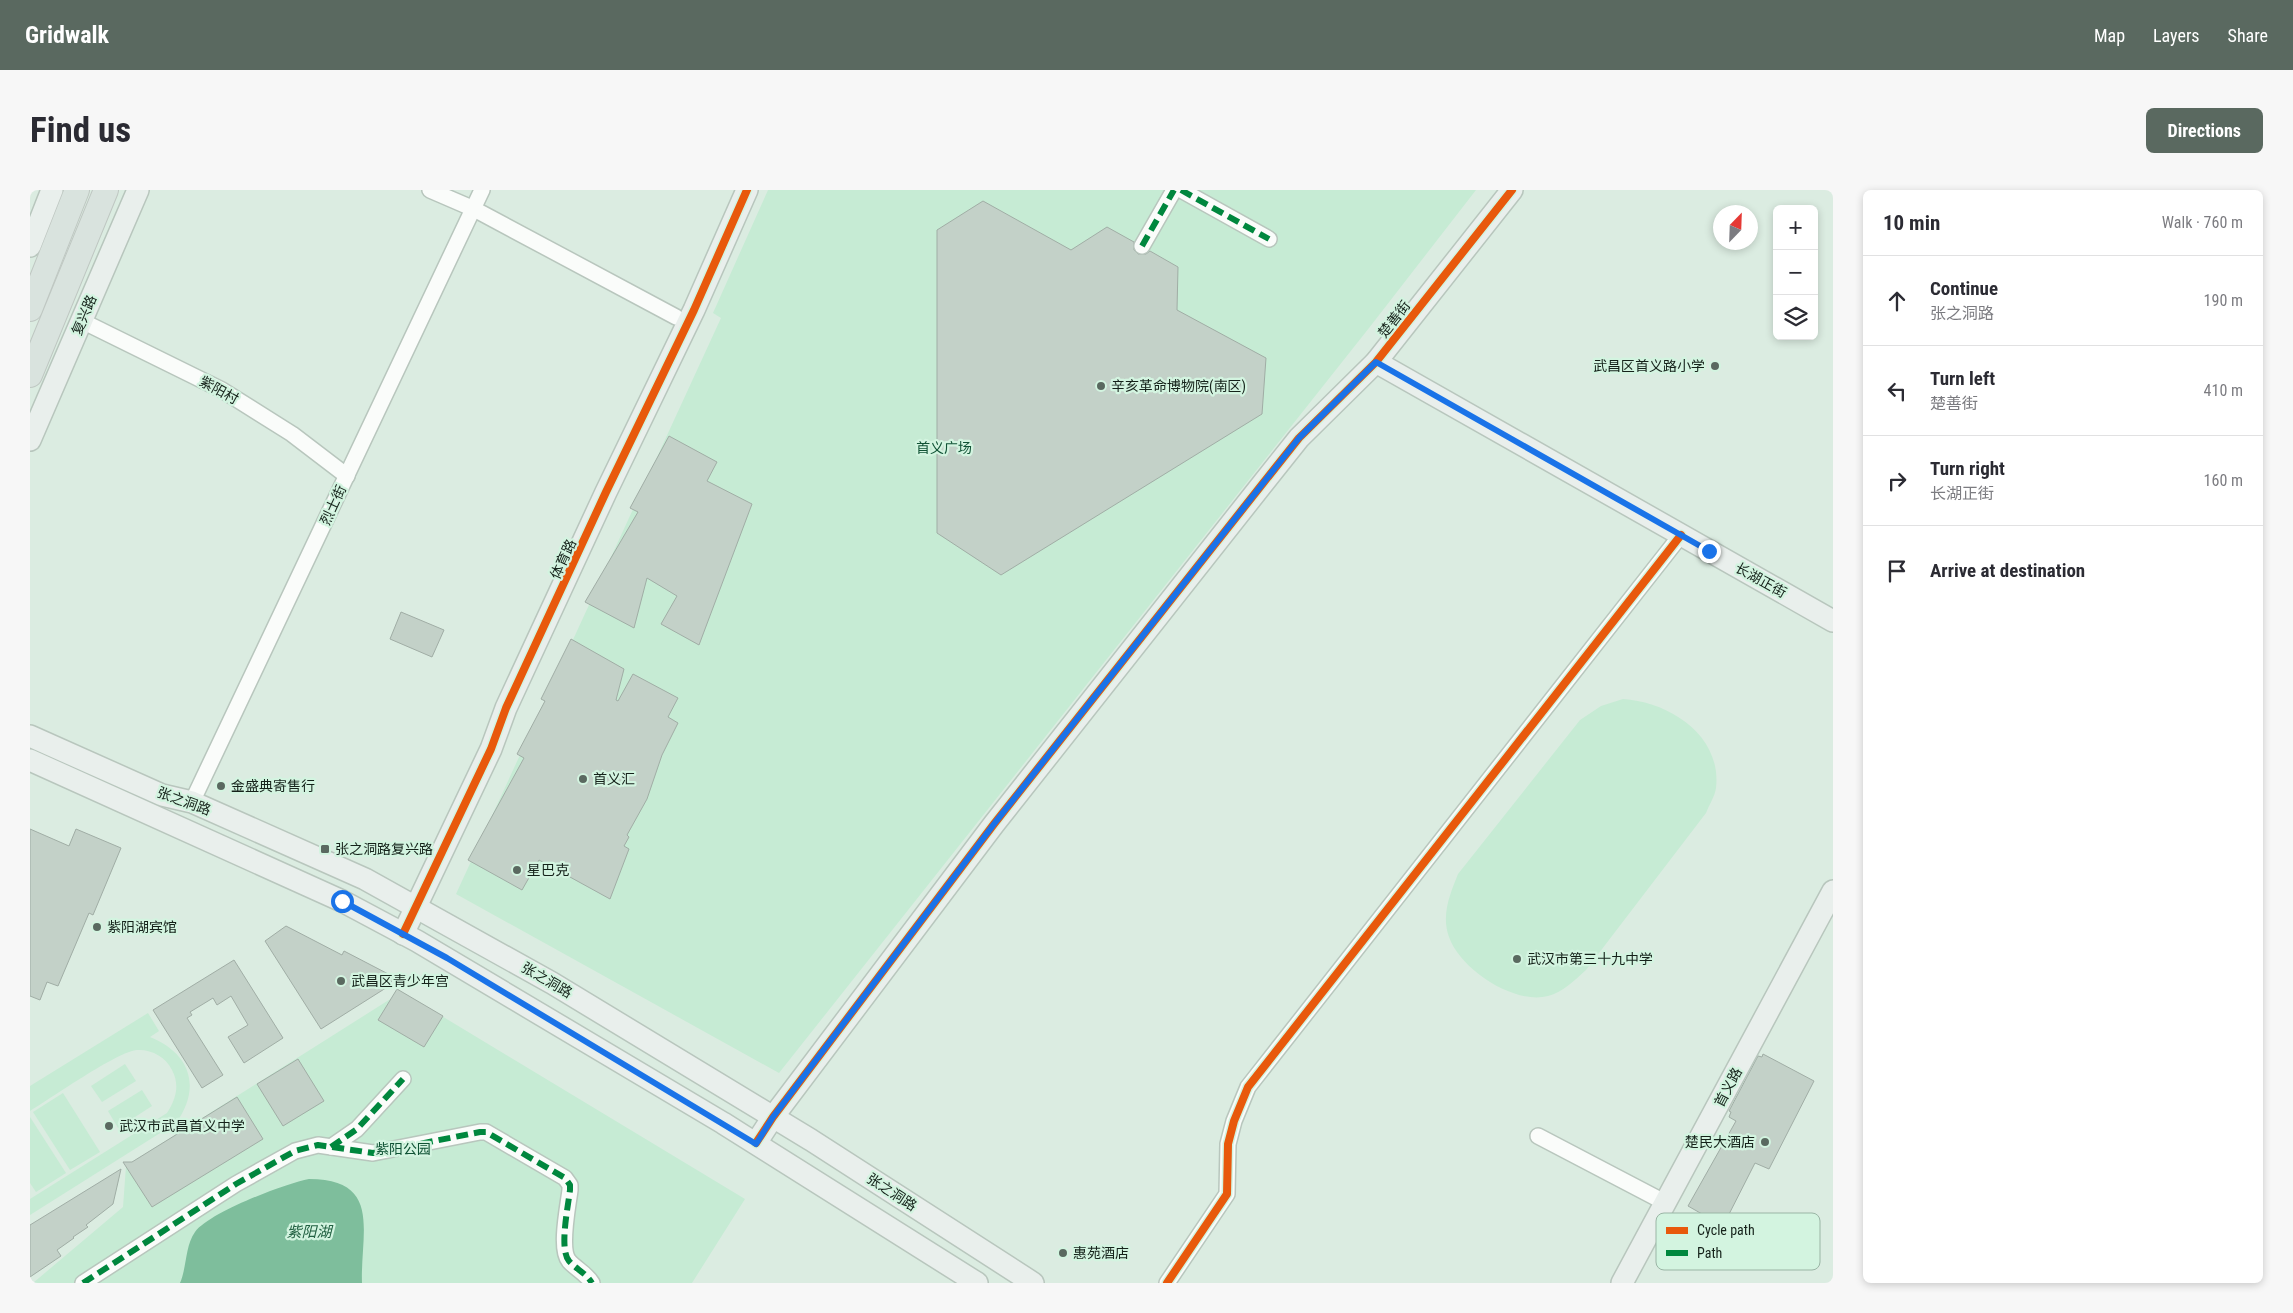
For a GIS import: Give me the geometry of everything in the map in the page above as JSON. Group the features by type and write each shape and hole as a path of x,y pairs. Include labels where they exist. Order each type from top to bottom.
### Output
{"main road":[{"path":"30,310 77,190"},
{"path":"30,375 106,190"}],"street":[{"path":"30,246 52,190"},
{"name":"复兴路","path":"30,440 138,190"},
{"path":"430,190 474,209 676,317"},
{"name":"烈士街","path":"192,802 482,190"},
{"name":"体育路","path":"410,904 735,190"},
{"path":"397,931 491,749 506,708 606,492 694,310 747,190"},
{"path":"1142,246 1174,190"},
{"path":"1181,190 1269,239"},
{"name":"楚善街","path":"756,1144 773,1117 994,824 1299,438 1376,362 1512,190"},
{"name":"紫阳村","path":"82,321 222,390 292,434 347,476"},
{"name":"长湖正街","path":"1376,362 1833,621"},
{"path":"1167,1283 1227,1194 1228,1144 1234,1121 1248,1087 1681,535"},
{"name":"张之洞路","path":"30,736 162,794 192,802 365,879 552,983 773,1117 1033,1283"},
{"name":"张之洞路","path":"30,760 315,889 456,963 756,1144 978,1283"},
{"name":"首义路","path":"1660,1213 1833,891"},
{"path":"331,1147 357,1130 403,1079"},
{"path":"83,1283 236,1184 288,1154 309,1146 374,1153 486,1132 561,1175 569,1182 570,1190 563,1251 570,1262 583,1272 592,1283"},
{"path":"1538,1136 1666,1203"},
{"name":"首义路","path":"1622,1283 1656,1221"}],"green space":[{"name":"首义广场","path":"768,190 1476,190 1369,328 779,1073 456,894 721,318 713,313"},
{"path":"1623,699 1658,707 1689,725 1701,737 1710,752 1716,769 1716,788 1713,797 1706,813 1586,970 1564,989 1548,996 1534,997 1505,990 1490,982 1464,961 1449,937 1446,913 1458,874 1580,720 1601,706"},
{"name":"紫阳公园","path":"397,989 745,1199 692,1283 33,1283 123,1207 126,1166 392,998"},
{"path":"148,1013 159,1031 150,1037 175,1052 188,1072 190,1084 189,1097 184,1110 176,1123 30,1215 30,1199 167,1113 170,1108 175,1097 176,1081 169,1065 158,1055 148,1051 137,1050 115,1058 30,1111 30,1086"},
{"path":"125,1064 136,1081 102,1102 91,1086"},
{"path":"142,1090 152,1106 118,1128 108,1111"},
{"path":"63,1093 100,1152 70,1170 33,1112"},
{"path":"30,1117 66,1173 36,1192 30,1183"}],"water":[{"name":"紫阳湖","path":"309,1179 332,1181 348,1188 358,1199 364,1229 362,1283 180,1283 192,1238 203,1224 248,1200"}],"building":[{"name":"辛亥革命博物院(南区)","path":"983,201 1071,250 1107,227 1134,242 1134,250 1138,254 1146,254 1150,251 1178,267 1177,310 1266,358 1262,414 1001,575 937,533 937,230"},
{"path":"669,436 717,462 707,481 752,504 699,645 661,624 677,596 647,578 634,628 585,602 638,512 630,508"},
{"path":"401,612 444,630 432,657 390,639"},
{"name":"首义汇","path":"571,639 624,669 616,700 618,701 633,674 678,698 668,717 678,723 662,755 647,799 627,835 629,837 624,846 629,849 610,899 539,860 522,890 468,860 524,758 517,754 545,701 541,699"},
{"path":"30,829 69,846 76,829 121,848 93,915 89,913 58,986 47,982 40,1000 30,996"},
{"name":"武昌区青少年宫","path":"286,926 342,955 344,951 394,977 389,986 321,1029 265,941"},
{"path":"234,960 283,1038 244,1063 228,1037 248,1025 231,996 217,1005 213,998 190,1012 192,1015 187,1018 223,1075 202,1088 153,1010"},
{"path":"397,989 443,1016 424,1047 378,1020"},
{"name":"楚民大酒店","path":"1763,1054 1814,1081 1769,1169 1755,1163 1730,1213 1700,1213 1688,1206 1736,1121 1729,1117 1731,1112 1729,1111 1758,1056 1762,1057"},
{"path":"298,1059 324,1101 283,1126 257,1084"},
{"path":"237,1097 263,1139 152,1207 123,1162 132,1162"},
{"path":"121,1169 113,1204 86,1225 88,1227 57,1250 61,1256 30,1277 30,1225"}],"marked path":[{"path":"1142,246 1174,190"},
{"path":"1181,190 1269,239"},
{"path":"331,1147 357,1129 403,1079"},
{"path":"83,1283 236,1184 295,1151 318,1145 373,1153 480,1132 486,1132 565,1178 570,1185 564,1238 566,1255 569,1261 587,1276 592,1283"}],"cycle path":[{"path":"403,934 491,749 506,708 606,492 694,310 747,190"},
{"path":"756,1143 773,1117 994,824 1264,482 1299,438 1376,362 1512,190"},
{"path":"1167,1283 1227,1194 1228,1144 1234,1121 1248,1087 1681,535"}],"place":[{"name":"武昌区首义路小学","path":"1715,366"},
{"name":"辛亥革命博物院(南区)","path":"1101,386"},
{"name":"首义汇","path":"583,779"},
{"name":"金盛典寄售行","path":"221,786"},
{"name":"张之洞路复兴路","path":"325,849"},
{"name":"星巴克","path":"517,870"},
{"name":"紫阳湖宾馆","path":"97,927"},
{"name":"武汉市第三十九中学","path":"1517,959"},
{"name":"武昌区青少年宫","path":"341,981"},
{"name":"武汉市武昌首义中学","path":"109,1126"},
{"name":"楚民大酒店","path":"1765,1142"},
{"name":"惠苑酒店","path":"1063,1253"}],"route":[{"path":"342,901 447,958 756,1144 773,1117 994,824 1264,482 1299,438 1376,362 1709,551"}]}
